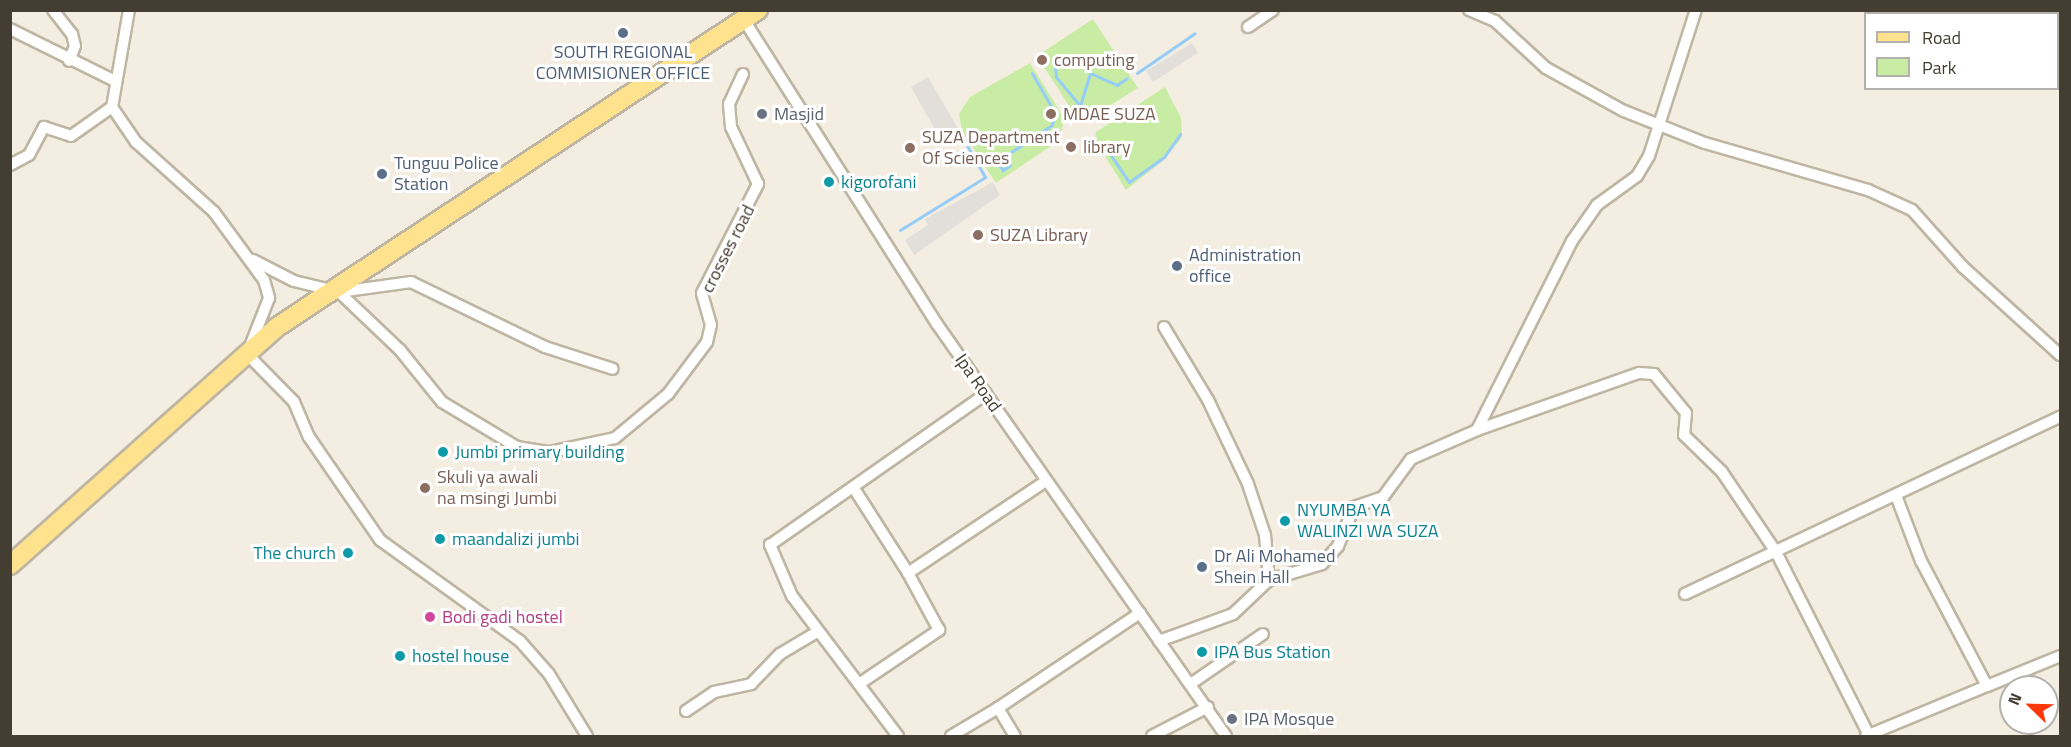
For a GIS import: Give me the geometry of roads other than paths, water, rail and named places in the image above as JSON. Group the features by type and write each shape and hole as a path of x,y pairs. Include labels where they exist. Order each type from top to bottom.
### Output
{"main road":[{"path":"10,565 248,354 334,291 751,15"}],"street":[{"path":"52,10 72,34 75,46 69,61"},
{"path":"129,10 113,80 112,107 136,142 213,212 238,249 261,275 269,298 248,354 294,402 309,437 381,540 520,641 549,674 587,736"},
{"path":"1248,27 1273,10"},
{"path":"1468,10 1495,21 1546,68 1662,127 1868,190 1912,210 1963,267 2061,355"},
{"path":"1477,430 1572,241 1597,205 1637,176 1662,127 1696,10"},
{"name":"Ipa Road","path":"751,15 986,394 1159,641 1192,683 1226,736"},
{"path":"10,29 69,61 113,80"},
{"name":"crosses road","path":"334,291 400,350 442,402 517,447 550,452 615,438 668,394 707,342 711,325 702,293 758,184 731,127 729,104 743,74"},
{"path":"10,165 28,155 44,127 72,136 112,107"},
{"path":"238,249 294,281 334,291 411,282 545,347 613,369"},
{"path":"1164,327 1208,400 1265,535 1269,580"},
{"path":"1159,641 1233,615 1269,580 1322,564 1338,546 1354,507 1383,497 1411,459 1477,430 1639,373 1654,374 1686,413 1684,435 1722,471 1776,552 1868,736 2061,656"},
{"path":"898,736 817,632 788,589 784,566 770,545 855,490 986,394"},
{"path":"1685,594 1897,498 2061,417"},
{"path":"908,573 1046,481"},
{"path":"855,490 908,573 939,630 859,684"},
{"path":"1897,498 1921,561 1987,686"},
{"path":"951,736 998,708 1140,614"},
{"path":"686,711 714,692 751,684 780,654 817,632"},
{"path":"1192,683 1263,634"},
{"path":"1152,736 1208,707"},
{"path":"998,708 1015,736"}],"waterway":[{"path":"1137,73 1195,33"},
{"path":"1055,66 1056,77 1080,106 1090,73 1117,85 1127,78"},
{"path":"1010,165 1003,170 996,162 1052,125 1055,113 1032,73"},
{"path":"1104,145 1129,182 1164,157 1180,134"},
{"path":"900,230 985,177 961,135"}],"place":[{"name":"SOUTH REGIONAL COMMISIONER OFFICE","path":"623,33"},
{"name":"computing","path":"1042,60"},
{"name":"Masjid","path":"762,114"},
{"name":"MDAE SUZA","path":"1051,114"},
{"name":"library","path":"1071,147"},
{"name":"SUZA Department Of Sciences","path":"910,148"},
{"name":"Tunguu Police Station","path":"382,174"},
{"name":"kigorofani","path":"829,182"},
{"name":"SUZA Library","path":"978,235"},
{"name":"Administration office","path":"1177,266"},
{"name":"Jumbi primary building","path":"443,452"},
{"name":"Skuli ya awali na msingi Jumbi","path":"425,488"},
{"name":"NYUMBA YA WALINZI WA SUZA","path":"1285,521"},
{"name":"maandalizi jumbi","path":"440,539"},
{"name":"The church","path":"348,553"},
{"name":"Dr Ali Mohamed Shein Hall","path":"1202,567"},
{"name":"Bodi gadi hostel","path":"430,617"},
{"name":"IPA Bus Station","path":"1202,652"},
{"name":"hostel house","path":"400,656"},
{"name":"IPA Mosque","path":"1232,719"}]}
